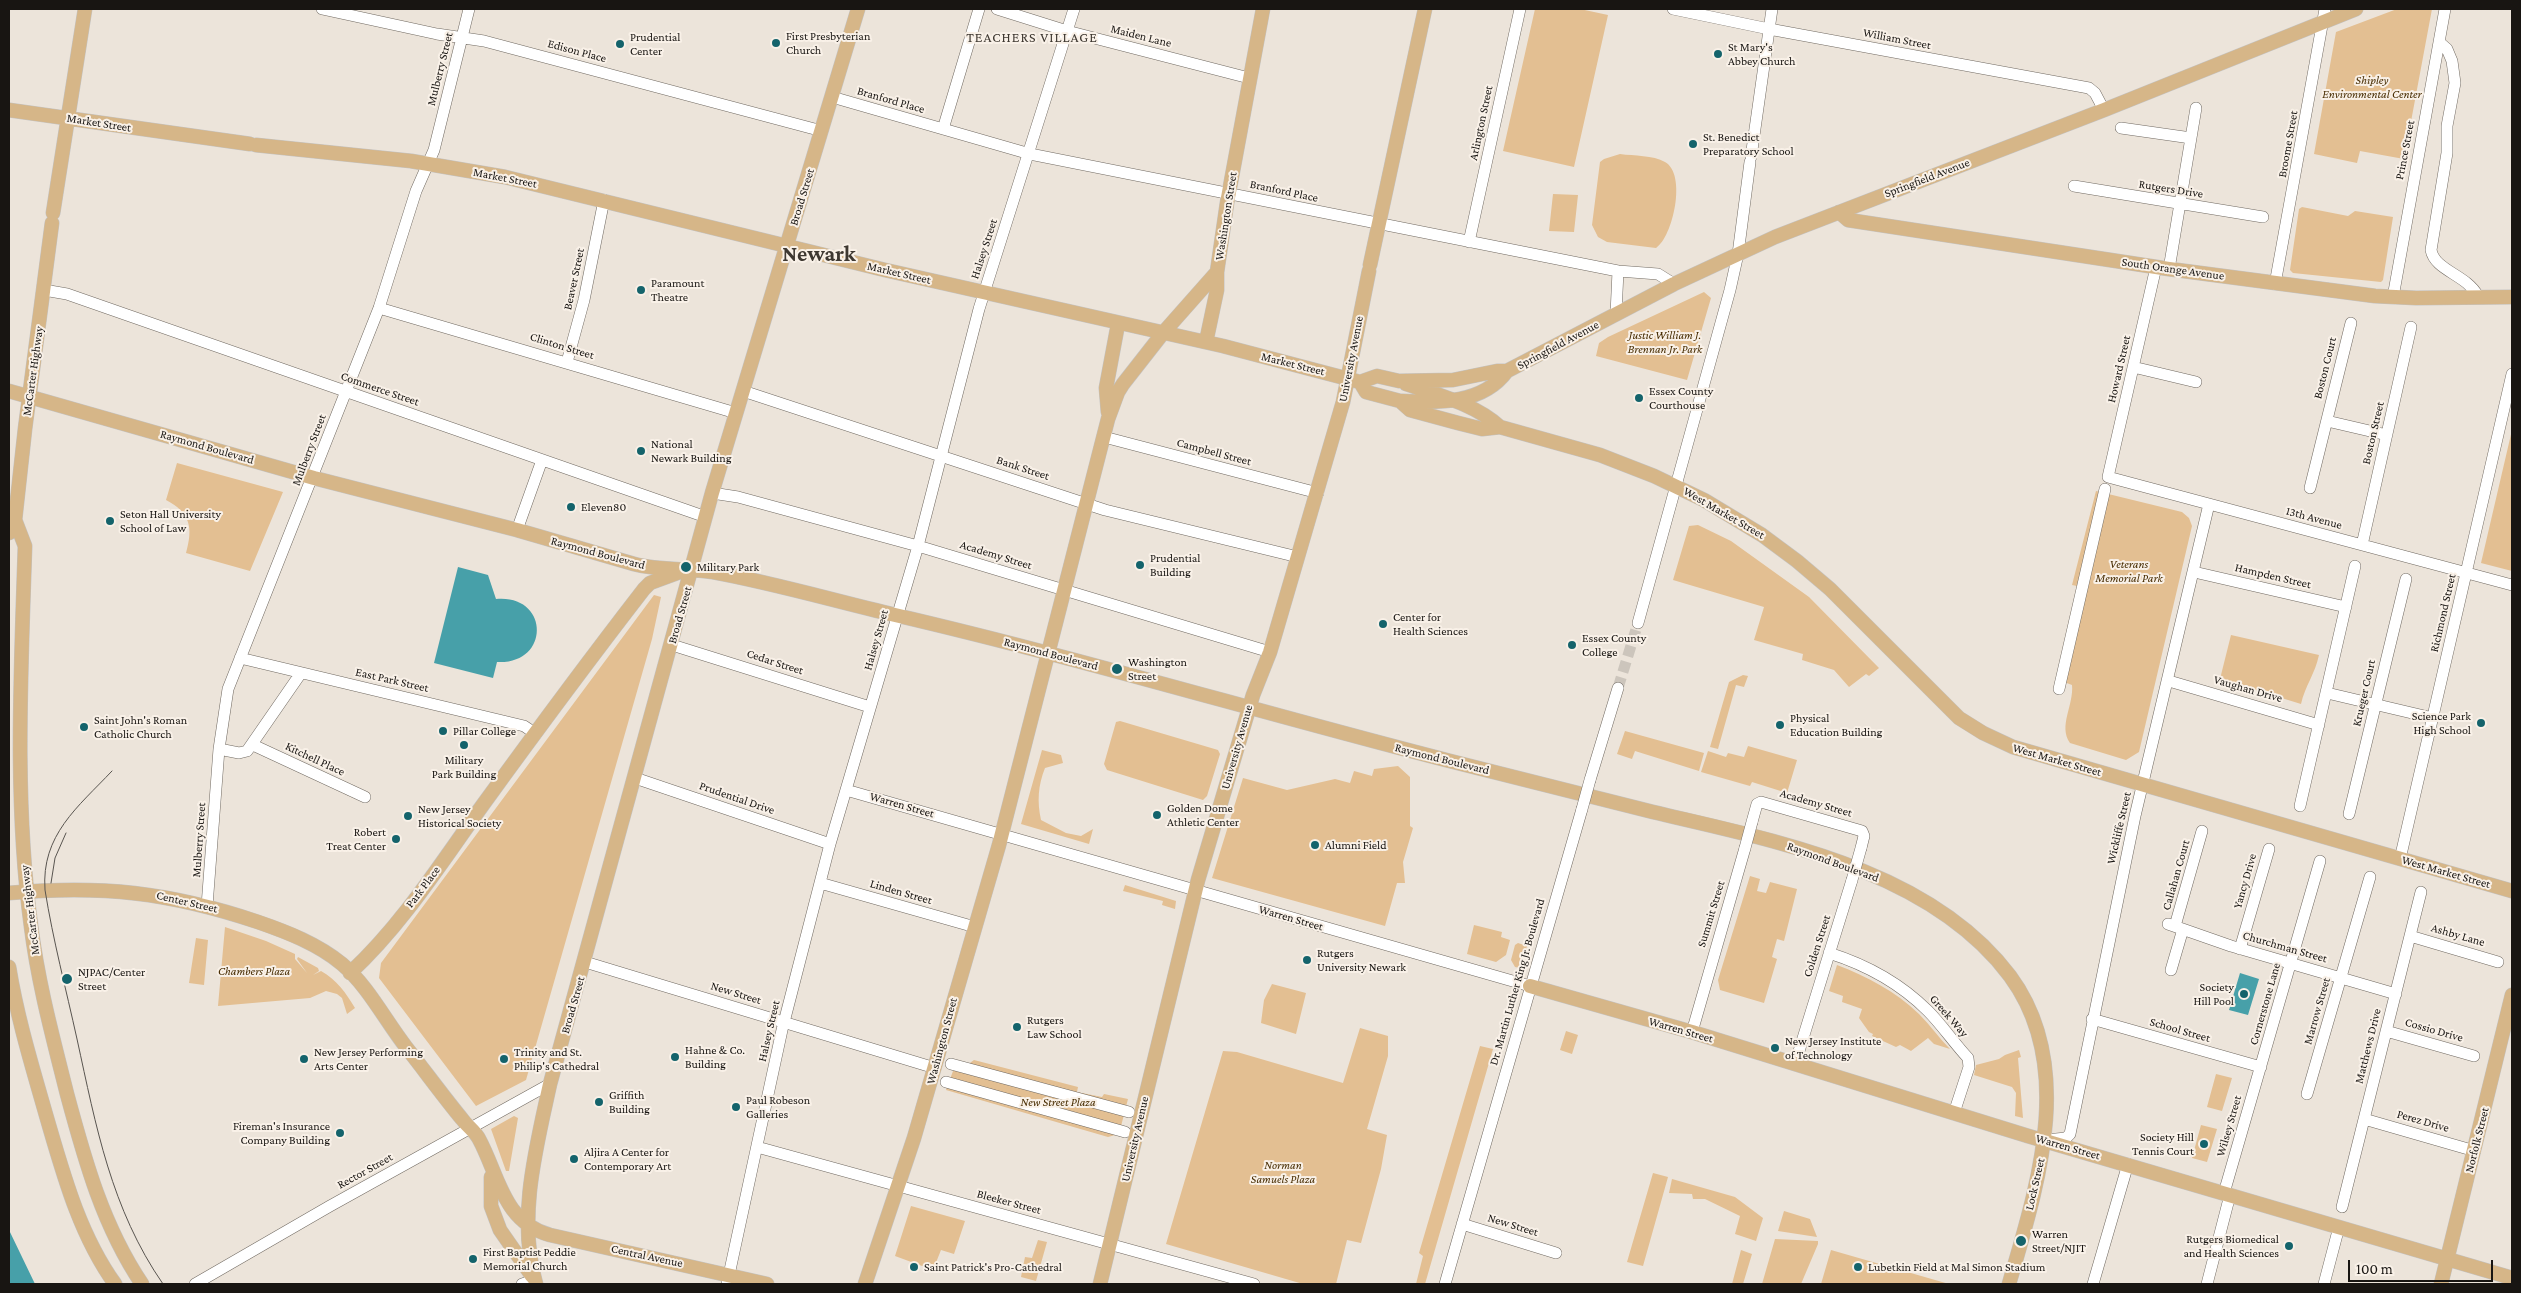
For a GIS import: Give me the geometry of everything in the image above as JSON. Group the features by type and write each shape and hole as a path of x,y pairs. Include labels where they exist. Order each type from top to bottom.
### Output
{"main road":[{"name":"McCarter Highway","path":"9,533 12,523 44,290 52,218 85,9"},
{"name":"Broad Street","path":"531,1283 528,1227 534,1157 550,1084 672,645 712,493 858,9"},
{"name":"Washington Street","path":"865,1284 935,1068 1002,834 1064,590 1088,504 1108,419 1120,388 1163,333 1217,272 1262,9"},
{"name":"University Avenue","path":"1100,1284 1195,892 1249,708 1270,652 1354,380 1369,268 1425,9"},
{"name":"Springfield Avenue","path":"1354,380 1377,376 1398,381 1452,380 1497,371 1507,371 1674,284 1738,254 1839,212 2104,110 2324,15 2356,9"},
{"name":"Market Street","path":"9,110 253,144 428,164 505,177 604,200 787,247 1118,324 1206,342 1354,380 1366,392 1400,401 1410,410 1482,429 1500,427 1607,458 1677,486"},
{"name":"South Orange Avenue","path":"1839,212 1848,220 2275,284 2393,297 2512,297"},
{"path":"1206,342 1217,290 1217,272"},
{"path":"1108,419 1106,388 1118,324"},
{"name":"Springfield Avenue","path":"1452,401 1474,396 1499,383 1507,371"},
{"name":"Market Street","path":"1398,381 1489,417 1500,427"},
{"name":"Raymond Boulevard","path":"9,391 314,478 517,530 646,567 715,573 897,615 1048,653 1448,761 1764,838 1843,863 1905,891 1944,914 1975,938 2006,971 2022,995 2035,1025 2044,1063 2046,1088 2044,1141"},
{"path":"1400,401 1452,401"},
{"name":"West Market Street","path":"1677,486 1742,522 1797,561 1834,593 1952,711 1975,728 2003,743 2033,755 2144,784 2512,891"},
{"name":"McCarter Highway","path":"12,523 26,546 21,778 27,891 40,980 80,1140 102,1210 142,1284"},
{"name":"Park Place","path":"350,972 390,930 650,582 667,575 692,570"},
{"name":"Center Street","path":"9,893 60,888 106,889 163,896 207,906 274,927 303,940 333,958 350,972"},
{"path":"9,967 23,1032 65,1178 83,1224 113,1282"},
{"path":"350,972 479,1139 503,1196 528,1227"},
{"name":"Warren Street","path":"1530,986 1692,1032 1954,1114 2512,1278"},
{"name":"Norfolk Street","path":"2441,1284 2512,995"},
{"name":"Lock Street","path":"2009,1284 2032,1204 2044,1141"},
{"path":"491,1169 492,1206 500,1230 531,1283"},
{"name":"Central Avenue","path":"528,1227 550,1235 728,1279 767,1284"}],"street":[{"name":"Edison Place","path":"322,9 484,40 822,131"},
{"name":"Mulberry Street","path":"207,906 219,749 227,696 240,658 314,478 379,308 416,191 437,138 469,9"},
{"path":"942,129 979,9"},
{"name":"Maiden Lane","path":"997,9 1067,31 1249,78"},
{"name":"Halsey Street","path":"728,1279 784,1023 830,844 918,546 984,293 1030,154 1074,9"},
{"name":"Arlington Street","path":"1469,242 1520,9"},
{"name":"William Street","path":"1673,9 1769,29 2089,88 2095,93 2104,110"},
{"path":"1638,623 1677,486 1738,254 1772,9"},
{"name":"Prince Street","path":"2393,297 2445,9"},
{"name":"Broome Street","path":"2275,284 2324,15"},
{"path":"2439,42 2447,49 2452,61 2455,83 2447,126 2447,153 2431,250 2433,258 2438,264 2467,281 2478,296"},
{"name":"Branford Place","path":"832,97 1030,154 1618,271 1658,274 1674,284"},
{"name":"Howard Street","path":"2059,689 2132,371 2180,205 2196,108"},
{"path":"2120,128 2191,138"},
{"name":"Rutgers Drive","path":"2074,186 2180,205 2263,217"},
{"name":"Beaver Street","path":"567,362 584,300 604,200"},
{"path":"1616,314 1618,271"},
{"name":"Commerce Street","path":"44,290 67,294 706,517"},
{"name":"Clinton Street","path":"379,308 736,413"},
{"name":"Boston Court","path":"2310,488 2351,323"},
{"name":"Boston Street","path":"2362,545 2411,327"},
{"path":"2132,371 2195,386"},
{"name":"Richmond Street","path":"2400,859 2512,374"},
{"name":"Bank Street","path":"743,391 1088,504 1298,558"},
{"path":"2327,421 2387,435"},
{"name":"Campbell Street","path":"1104,437 1318,493"},
{"path":"517,530 542,460"},
{"name":"13th Avenue","path":"2106,483 2209,504 2512,585"},
{"name":"Academy Street","path":"712,493 738,498 918,546 1270,652"},
{"name":"Wickliffe Street","path":"2044,1141 2066,1138 2070,1134 2092,1019 2209,504"},
{"path":"2300,806 2355,566"},
{"name":"Hampden Street","path":"2194,572 2346,607"},
{"name":"Krueger Court","path":"2349,814 2406,579"},
{"name":"Cedar Street","path":"672,645 870,707"},
{"name":"East Park Street","path":"240,658 524,726 536,734"},
{"path":"219,749 242,753 252,745 301,673"},
{"name":"Vaughan Drive","path":"2169,680 2319,724"},
{"name":"Dr. Martin Luther King Jr. Boulevard","path":"1445,1284 1618,688"},
{"path":"2327,693 2433,718"},
{"name":"Kitchell Place","path":"252,745 365,797"},
{"name":"Prudential Drive","path":"635,778 830,844"},
{"name":"Warren Street","path":"846,790 1002,834 1195,892 1530,986"},
{"name":"Academy Street","path":"1757,804 1761,802 1862,831 1864,836"},
{"name":"Summit Street","path":"1692,1032 1757,804"},
{"name":"Callahan Court","path":"2171,970 2175,926 2202,831"},
{"name":"Colden Street","path":"1795,1064 1864,836"},
{"name":"Yancy Drive","path":"2240,949 2269,849"},
{"name":"Cornerstone Lane","path":"2261,1067 2320,861"},
{"name":"Marrow Street","path":"2307,1094 2370,877"},
{"name":"Linden Street","path":"820,883 975,927"},
{"name":"Matthews Drive","path":"2342,1207 2421,892"},
{"name":"Churchman Street","path":"2175,926 2240,949 2396,994"},
{"name":"Ashby Lane","path":"2410,936 2498,962"},
{"name":"Greek Way","path":"1829,953 1873,970 1903,989 1929,1011 1968,1058 1969,1067 1954,1114"},
{"name":"New Street","path":"585,962 935,1068"},
{"name":"School Street","path":"2092,1019 2261,1067"},
{"name":"Cossio Drive","path":"2386,1031 2474,1056"},
{"path":"951,1064 1129,1112"},
{"name":"Wilsey Street","path":"2207,1284 2227,1194 2261,1067"},
{"path":"973,1070 976,1091"},
{"path":"1000,1077 1003,1098"},
{"path":"946,1082 1125,1132"},
{"name":"Rector Street","path":"195,1284 330,1206 550,1084"},
{"path":"1045,1110 1050,1091"},
{"path":"1087,1101 1089,1122"},
{"path":"1111,1128 1116,1109"},
{"name":"Perez Drive","path":"2364,1119 2475,1151"},
{"name":"Bleeker Street","path":"757,1147 1254,1284"},
{"path":"2093,1284 2128,1164"},
{"name":"New Street","path":"1462,1224 1556,1253"},
{"path":"2324,1284 2339,1227"}],"green space":[{"path":"1535,9 1580,9 1608,15 1574,167 1503,151"},
{"name":"Shipley Environmental Center","path":"2397,9 2432,9 2404,159 2360,151 2357,163 2314,154 2336,32"},
{"path":"1620,154 1655,158 1665,162 1672,169 1675,179 1675,205 1668,232 1656,248 1607,242 1598,237 1592,225 1600,162"},
{"path":"1553,194 1578,195 1574,232 1549,231"},
{"path":"2302,207 2348,216 2355,211 2393,217 2383,280 2381,282 2293,273 2290,270 2299,209"},
{"name":"Justic William J. Brennan Jr. Park","path":"1704,292 1711,298 1687,380 1596,356 1599,343 1608,337"},
{"path":"2512,430 2512,571 2481,563"},
{"path":"177,463 283,492 250,571 186,553 189,536 188,522 181,510 166,500"},
{"name":"Veterans Memorial Park","path":"2096,491 2182,512 2189,518 2192,526 2139,752 2126,760 2070,743 2067,736 2066,722 2072,685 2056,679 2077,586 2072,585"},
{"path":"1698,525 1731,541 1809,597 1879,668 1869,676 1866,674 1849,687 1834,670 1802,660 1803,654 1754,640 1764,607 1673,580 1689,526"},
{"path":"654,595 661,597 652,639 526,1080 476,1106 379,978 381,963"},
{"path":"2231,635 2319,655 2301,704 2220,679"},
{"path":"1743,675 1748,676 1744,687 1736,685 1718,749 1710,747 1729,682"},
{"path":"1120,721 1218,750 1220,754 1207,796 1203,800 1107,770 1104,764 1116,722"},
{"path":"1625,731 1704,753 1699,771 1635,751 1632,759 1617,754"},
{"path":"1748,746 1797,760 1787,793 1752,782 1750,786 1701,772 1708,751 1726,757 1728,753 1744,757"},
{"path":"1042,750 1061,755 1063,763 1045,768 1039,794 1041,820 1066,833 1081,836 1093,829 1089,844 1021,824"},
{"name":"Alumni Field","path":"1398,766 1410,777 1410,826 1413,828 1403,862 1405,883 1397,883 1385,926 1212,878 1243,778 1287,790 1335,779 1350,783 1354,771 1372,776 1374,769"},
{"path":"1750,876 1760,879 1757,891 1766,893 1770,882 1797,889 1784,941 1777,939 1772,957 1777,959 1764,1003 1720,990 1718,980"},
{"path":"1125,885 1176,901 1175,909 1162,905 1163,901 1123,891"},
{"path":"1474,925 1502,932 1501,937 1510,940 1506,955 1496,962 1467,954"},
{"name":"Chambers Plaza","path":"225,927 266,941 295,954 295,959 307,973 297,959 298,957 318,968 319,971 313,975 321,971 332,978 345,992 355,1008 347,1014 342,998 337,994 326,991 310,998 218,1006"},
{"path":"196,938 208,940 204,985 189,983"},
{"path":"1518,943 1527,946 1520,968 1515,967 1511,960 1515,945"},
{"path":"1837,965 1860,974 1900,998 1919,1014 1950,1049 1934,1044 1928,1038 1911,1051 1900,1045 1896,1047 1872,1036 1873,1034 1869,1032 1859,1018 1862,1009 1842,1002 1843,996 1829,991"},
{"path":"1272,984 1306,993 1296,1034 1261,1023 1264,1000"},
{"name":"Norman Samuels Plaza","path":"1360,1028 1388,1036 1388,1056 1367,1129 1387,1135 1381,1169 1361,1243 1347,1240 1336,1284 1303,1284 1166,1244 1223,1051 1237,1052 1343,1083"},
{"path":"1566,1031 1578,1035 1572,1054 1560,1050"},
{"path":"1480,1046 1493,1049 1425,1284 1416,1284 1423,1256 1419,1253"},
{"path":"2019,1050 2021,1057 2018,1058 2023,1118 2015,1116 2016,1093 2012,1087 1974,1075 1976,1065 1999,1059"},
{"name":"New Street Plaza","path":"974,1060 1078,1087 1077,1092 1102,1097 1104,1094 1128,1099 1119,1134 1108,1137 946,1090 956,1063 967,1065"},
{"name":"Society Hill Tennis Court","path":"2216,1074 2232,1078 2222,1111 2207,1107"},
{"path":"514,1116 518,1118 509,1171 506,1171 491,1129"},
{"name":"Society Hill Tennis Court","path":"2201,1125 2217,1129 2207,1162 2192,1158"},
{"path":"1653,1173 1668,1177 1643,1266 1627,1262"},
{"path":"1672,1179 1735,1197 1763,1218 1756,1241 1735,1234 1740,1216 1705,1199 1693,1199 1692,1194 1669,1193"},
{"path":"911,1206 965,1221 954,1254 941,1250 933,1270 895,1256"},
{"path":"1784,1211 1810,1219 1817,1237 1778,1231"},
{"path":"1775,1239 1818,1241 1801,1284 1762,1284"},
{"path":"1038,1240 1047,1242 1036,1281 1021,1277 1025,1257 1032,1258"},
{"path":"1741,1250 1752,1254 1743,1284 1732,1284"},
{"name":"Lubetkin Field at Mal Simon Stadium","path":"1831,1250 1949,1284 1821,1284"}],"water":[{"path":"458,567 488,575 496,599 514,600 527,607 534,618 537,630 535,642 527,653 515,660 497,662 493,678 434,663"},
{"name":"Society Hill Pool","path":"2240,973 2259,979 2248,1015 2229,1010"},
{"path":"9,1230 35,1284 9,1284"}],"tunnel":[{"path":"1618,688 1638,623"}],"tram line":[{"path":"112,771 75,810 55,838 45,871 45,890 91,1103 108,1166 130,1226 145,1256 163,1284"},
{"path":"51,883 55,858 66,833"}],"place":[{"name":"First Presbyterian Church","path":"776,43"},
{"name":"Prudential Center","path":"620,44"},
{"name":"St Mary's Abbey Church","path":"1718,54"},
{"name":"St. Benedict Preparatory School","path":"1693,144"},
{"name":"Paramount Theatre","path":"641,290"},
{"name":"Essex County Courthouse","path":"1639,398"},
{"name":"National Newark Building","path":"641,451"},
{"name":"Eleven80","path":"571,507"},
{"name":"Seton Hall University School of Law","path":"110,521"},
{"name":"Prudential Building","path":"1140,565"},
{"name":"Military Park","path":"686,567"},
{"name":"Center for Health Sciences","path":"1383,624"},
{"name":"Essex County College","path":"1572,645"},
{"name":"Washington Street","path":"1117,669"},
{"name":"Science Park High School","path":"2481,723"},
{"name":"Physical Education Building","path":"1780,725"},
{"name":"Saint John's Roman Catholic Church","path":"84,727"},
{"name":"Pillar College","path":"443,731"},
{"name":"Military Park Building","path":"464,745"},
{"name":"Golden Dome Athletic Center","path":"1157,815"},
{"name":"New Jersey Historical Society","path":"408,816"},
{"name":"Robert Treat Center","path":"396,839"},
{"name":"Alumni Field","path":"1315,845"},
{"name":"Rutgers University Newark","path":"1307,960"},
{"name":"NJPAC/Center Street","path":"67,979"},
{"name":"Society Hill Pool","path":"2244,994"},
{"name":"Rutgers Law School","path":"1017,1027"},
{"name":"New Jersey Institute of Technology","path":"1775,1048"},
{"name":"Hahne & Co. Building","path":"675,1057"},
{"name":"New Jersey Performing Arts Center","path":"304,1059"},
{"name":"Trinity and St. Philip's Cathedral","path":"504,1059"},
{"name":"Griffith Building","path":"599,1102"},
{"name":"Paul Robeson Galleries","path":"736,1107"},
{"name":"Fireman's Insurance Company Building","path":"340,1133"},
{"name":"Society Hill Tennis Court","path":"2204,1144"},
{"name":"Aljira A Center for Contemporary Art","path":"574,1159"},
{"name":"Warren Street/NJIT","path":"2021,1241"},
{"name":"Rutgers Biomedical and Health Sciences","path":"2289,1246"},
{"name":"First Baptist Peddie Memorial Church","path":"473,1259"},
{"name":"Saint Patrick's Pro-Cathedral","path":"914,1267"},
{"name":"Lubetkin Field at Mal Simon Stadium","path":"1858,1267"}],"district":[{"name":"TEACHERS VILLAGE","path":"1032,38"},
{"name":"Newark","path":"819,254"}]}
